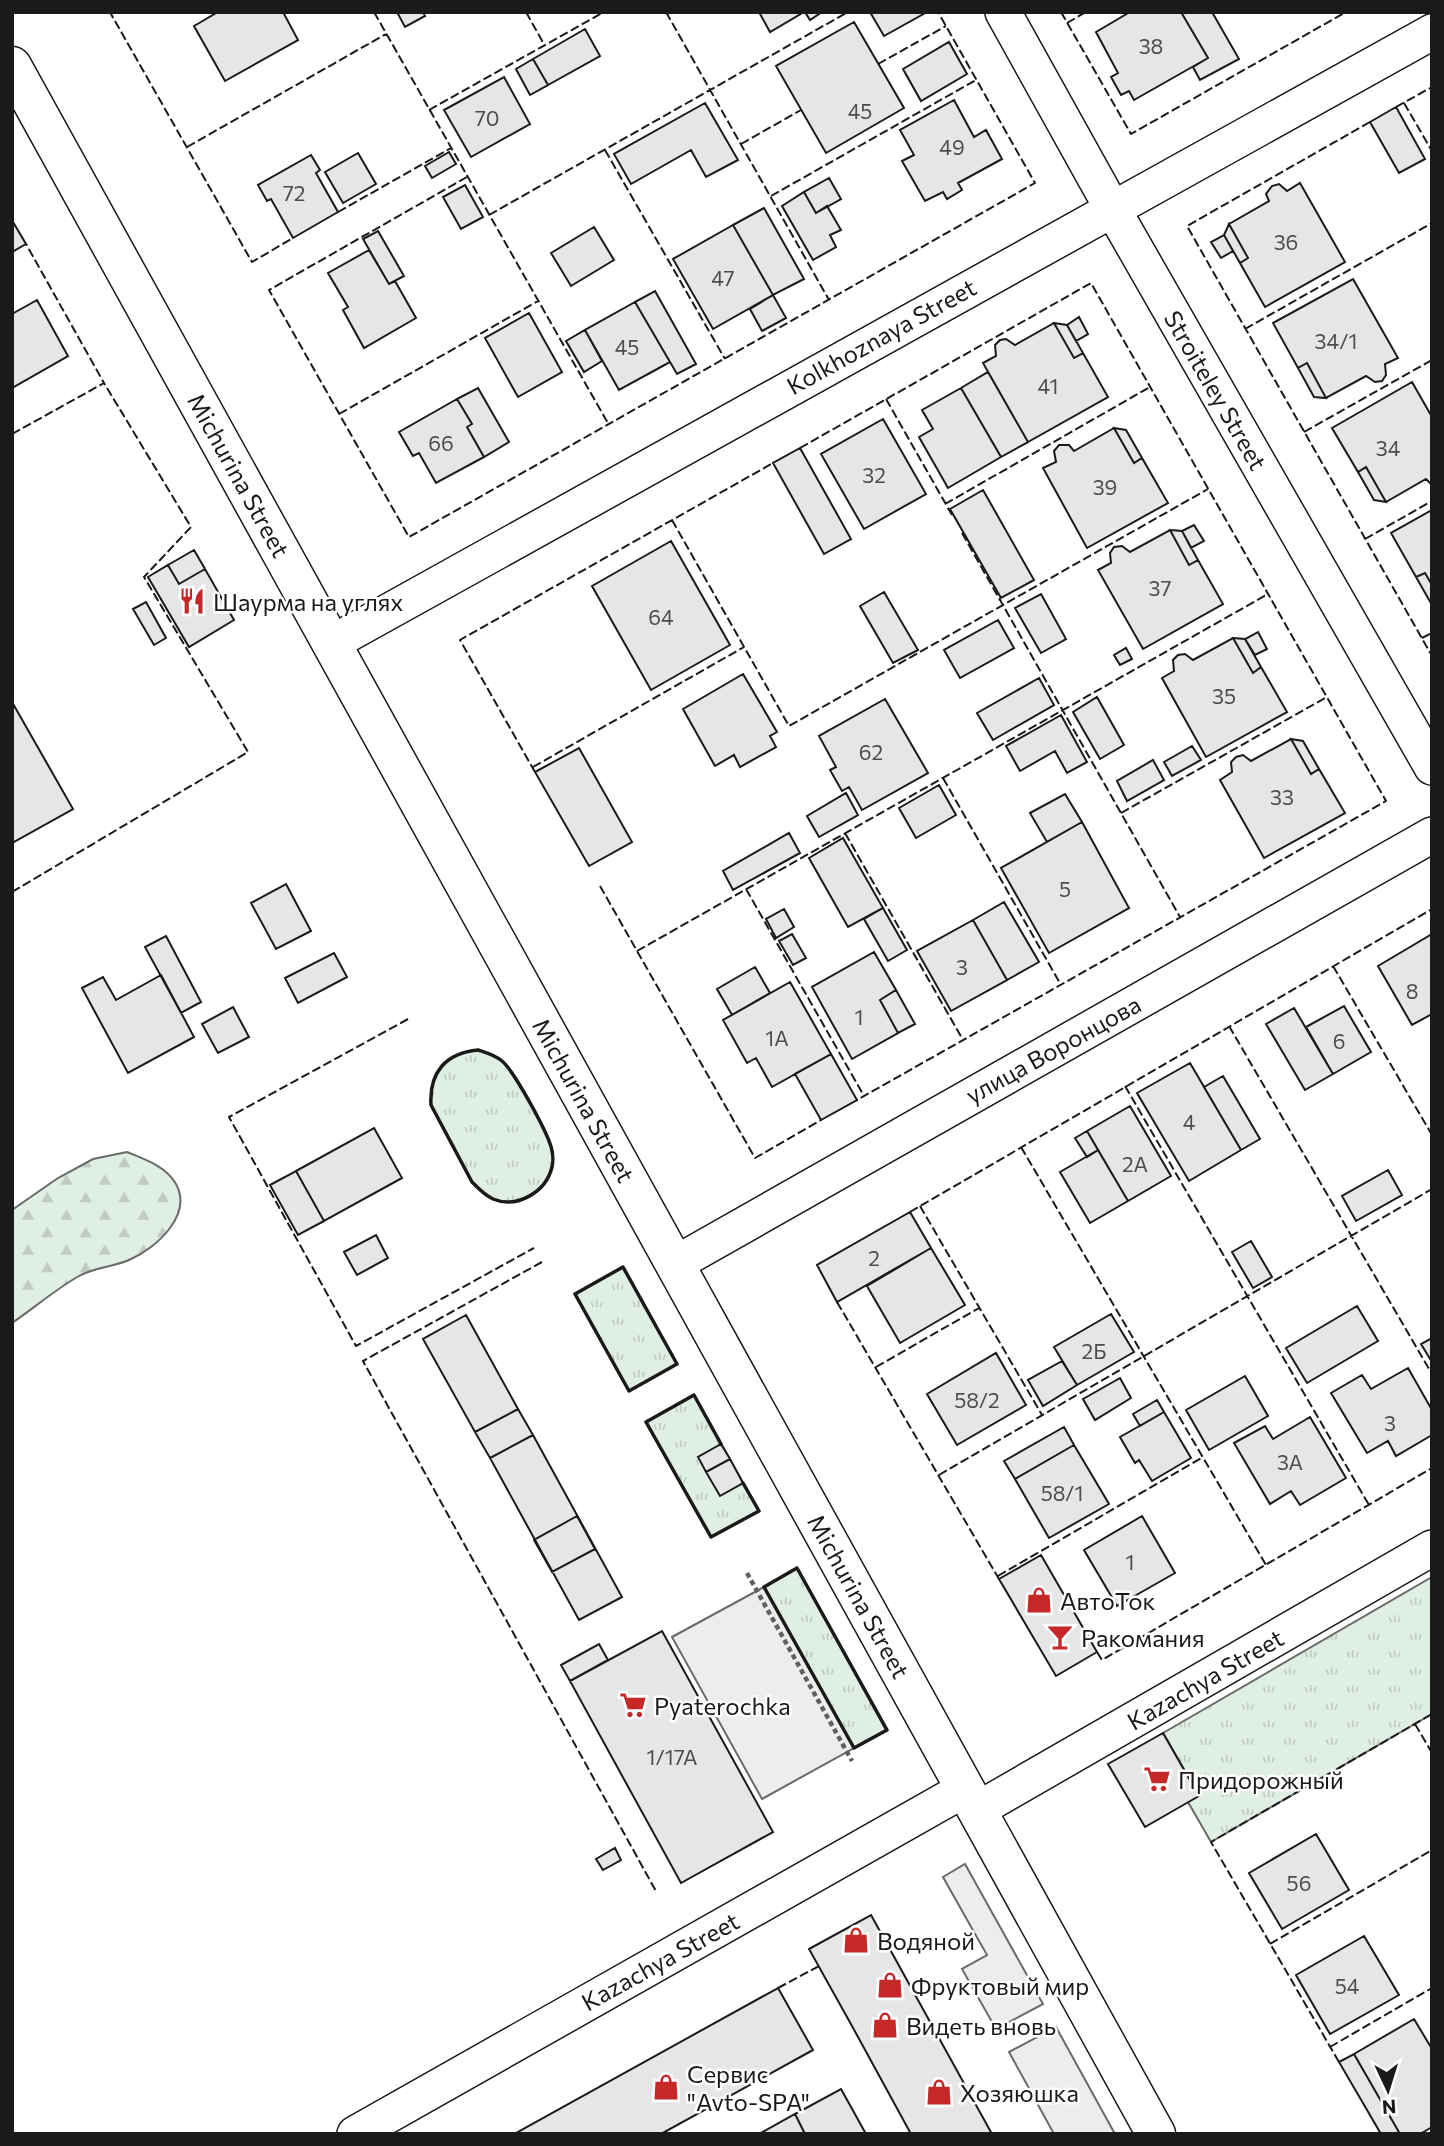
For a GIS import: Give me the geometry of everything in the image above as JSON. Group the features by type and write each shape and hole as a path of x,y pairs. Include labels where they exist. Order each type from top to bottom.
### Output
{"street":[{"name":"Stroiteley Street","path":"1003,12 1111,208 1432,767"},
{"name":"Kolkhoznaya Street","path":"331,643 1432,32"},
{"name":"Michurina Street","path":"12,66 1156,2134"},
{"name":"улица Воронцова","path":"676,1264 1432,835"},
{"name":"Kazachya Street","path":"355,2134 1432,1548"}],"path":[{"path":"747,1573 852,1761"}],"green space":[{"path":"478,1050 497,1057 508,1067 550,1143 553,1159 549,1176 537,1191 521,1200 502,1202 493,1199 472,1182 431,1105 433,1083 442,1066 457,1055"},
{"path":"127,1152 161,1168 176,1184 180,1207 169,1229 161,1239 141,1254 125,1262 79,1276 12,1323 12,1210 58,1178 93,1159"},
{"path":"623,1267 677,1364 629,1391 575,1294"},
{"path":"694,1395 759,1511 711,1537 646,1422"},
{"path":"797,1568 886,1730 854,1748 764,1587"},
{"path":"1432,1577 1432,1714 1211,1842 1188,1802 1199,1795 1163,1733"}],"shaded area":[{"path":"764,1587 854,1748 762,1799 672,1637"},
{"path":"965,1864 1043,2004 996,2029 962,1969 987,1955 943,1877"},
{"path":"1056,2027 1115,2134 1054,2134 1009,2052"}],"building":[{"path":"218,12 283,12 298,40 225,81 194,26"},
{"path":"397,12 423,12 425,16 405,27"},
{"path":"759,12 804,12 770,32"},
{"path":"805,12 822,12 810,20"},
{"path":"870,12 927,12 884,36"},
{"path":"1130,12 1181,12 1208,58 1134,100 1129,91 1121,95 1111,77 1118,73 1096,32"},
{"path":"1181,12 1212,12 1239,59 1200,80 1193,67 1208,58"},
{"path":"854,22 904,108 826,153 776,66"},
{"path":"585,29 600,56 548,85 533,59"},
{"path":"949,42 967,74 921,101 903,69"},
{"path":"533,59 548,85 530,95 516,69"},
{"path":"504,77 530,124 471,157 444,110"},
{"path":"954,100 974,137 986,130 1002,159 958,183 962,190 947,199 943,192 925,201 902,161 914,155 900,130"},
{"path":"705,103 738,160 706,177 691,150 631,184 614,154"},
{"path":"1396,107 1425,159 1399,173 1370,122"},
{"path":"449,152 456,164 432,178 425,166"},
{"path":"358,153 376,184 343,203 325,172"},
{"path":"311,155 320,170 316,173 338,212 293,238 271,199 267,201 258,185"},
{"path":"829,178 841,199 816,213 804,192"},
{"path":"1300,183 1345,262 1265,307 1240,263 1248,258 1229,224 1269,201 1266,194 1272,186 1279,184 1287,191"},
{"path":"465,185 483,217 461,229 443,197"},
{"path":"804,192 816,213 827,206 841,230 830,235 836,247 813,260 782,206"},
{"path":"764,208 804,279 773,295 733,225"},
{"path":"12,223 26,244 12,252"},
{"path":"1229,224 1248,258 1240,263 1224,235"},
{"path":"733,225 773,295 713,329 673,259"},
{"path":"594,227 614,260 571,286 551,253"},
{"path":"378,231 404,276 389,284 363,239"},
{"path":"1224,235 1233,251 1221,258 1211,242"},
{"path":"369,250 389,284 395,281 416,318 364,348 343,310 348,307 328,273"},
{"path":"1353,279 1398,358 1385,364 1386,375 1382,381 1375,382 1366,376 1326,398 1307,363 1298,368 1273,323"},
{"path":"655,291 696,364 677,374 635,302"},
{"path":"773,295 786,318 762,331 750,309"},
{"path":"37,300 68,356 12,388 12,314"},
{"path":"635,302 670,362 619,390 585,330"},
{"path":"529,313 562,372 518,397 485,338"},
{"path":"1079,317 1088,334 1076,341 1067,325"},
{"path":"1054,323 1074,358 1083,353 1108,397 1028,442 983,363 996,356 995,345 1000,340 1006,339 1015,345"},
{"path":"1054,323 1067,325 1083,353 1074,358"},
{"path":"585,330 602,361 584,372 566,341"},
{"path":"1307,363 1326,398 1314,397 1298,368"},
{"path":"988,372 1028,442 1001,457 961,388"},
{"path":"1412,382 1432,417 1432,485 1426,479 1386,502 1366,467 1358,472 1332,428"},
{"path":"478,388 509,442 484,457 467,427 472,424 457,399"},
{"path":"961,388 1001,457 948,488 919,437 933,429 922,410"},
{"path":"457,399 472,424 467,427 484,457 436,483 419,453 413,456 399,432"},
{"path":"883,419 926,494 864,529 821,454"},
{"path":"1114,428 1134,463 1142,458 1168,503 1087,548 1043,468 1056,462 1054,451 1059,445 1069,445 1074,451"},
{"path":"1114,428 1126,430 1142,458 1134,463"},
{"path":"800,448 851,539 824,554 773,463"},
{"path":"1366,467 1386,502 1374,500 1358,472"},
{"path":"983,490 1034,580 1001,598 950,509"},
{"path":"1432,510 1432,585 1425,573 1416,577 1391,533"},
{"path":"1194,525 1204,541 1191,548 1182,531"},
{"path":"1170,530 1189,565 1198,560 1223,604 1143,649 1098,570 1111,563 1110,553 1114,547 1122,546 1130,552"},
{"path":"1170,530 1182,531 1198,560 1189,565"},
{"path":"671,541 730,645 651,690 592,586"},
{"path":"194,550 205,569 179,584 168,565"},
{"path":"168,565 179,584 205,569 234,620 189,647 148,577"},
{"path":"1425,573 1432,585 1432,605 1416,577"},
{"path":"884,592 918,650 893,663 860,606"},
{"path":"1041,594 1066,639 1041,653 1015,608"},
{"path":"146,602 166,638 154,645 133,609"},
{"path":"998,620 1014,648 960,678 944,650"},
{"path":"1258,632 1267,649 1255,655 1245,639"},
{"path":"1233,638 1253,673 1261,667 1287,712 1206,757 1162,678 1174,671 1173,660 1178,655 1185,654 1193,660"},
{"path":"1233,638 1245,639 1261,667 1253,673"},
{"path":"1126,648 1132,659 1120,665 1114,655"},
{"path":"743,674 777,732 770,736 776,747 740,767 734,755 715,766 683,709"},
{"path":"1039,678 1054,705 993,740 977,713"},
{"path":"1097,697 1124,745 1100,759 1073,712"},
{"path":"885,699 928,773 862,810 849,787 842,791 830,770 836,767 819,736"},
{"path":"12,702 73,809 12,843"},
{"path":"1061,715 1087,762 1067,773 1055,751 1020,771 1006,746"},
{"path":"1291,739 1311,774 1319,769 1345,813 1264,858 1220,780 1232,772 1231,762 1236,757 1243,755 1251,761"},
{"path":"1291,739 1303,741 1319,769 1311,774"},
{"path":"1192,746 1201,760 1172,776 1164,762"},
{"path":"579,748 632,842 589,866 535,772"},
{"path":"1153,760 1164,780 1127,801 1117,781"},
{"path":"939,785 956,815 916,838 899,808"},
{"path":"846,793 858,815 819,837 807,816"},
{"path":"1065,794 1082,822 1047,842 1030,813"},
{"path":"1082,822 1129,908 1049,953 1001,868"},
{"path":"789,833 800,853 733,890 723,871"},
{"path":"843,838 883,908 848,927 809,858"},
{"path":"286,884 311,931 276,949 251,903"},
{"path":"1004,902 1039,962 1007,980 973,920"},
{"path":"883,908 907,950 888,961 864,919"},
{"path":"784,909 794,927 776,938 766,919"},
{"path":"973,920 1007,980 951,1011 917,951"},
{"path":"792,934 806,958 793,965 779,941"},
{"path":"1432,934 1432,1014 1412,1025 1378,966"},
{"path":"166,936 201,1002 181,1013 145,947"},
{"path":"874,952 896,990 880,1000 898,1033 852,1059 812,987"},
{"path":"334,953 347,977 298,1003 285,978"},
{"path":"755,967 770,993 732,1015 717,989"},
{"path":"161,975 194,1037 128,1073 82,988 103,977 116,1000"},
{"path":"790,982 831,1054 772,1087 756,1058 747,1063 723,1020"},
{"path":"896,990 915,1024 898,1033 880,1000"},
{"path":"1344,1006 1371,1052 1333,1074 1306,1027"},
{"path":"233,1007 249,1037 218,1053 202,1024"},
{"path":"1294,1008 1333,1074 1305,1090 1266,1024"},
{"path":"831,1054 857,1100 821,1120 795,1074"},
{"path":"1190,1063 1241,1150 1189,1181 1137,1093"},
{"path":"1223,1076 1260,1139 1241,1150 1204,1087"},
{"path":"1130,1106 1171,1176 1128,1201 1087,1131"},
{"path":"374,1128 402,1178 324,1221 296,1171"},
{"path":"1087,1131 1098,1150 1087,1157 1075,1138"},
{"path":"1098,1150 1128,1201 1090,1223 1060,1172"},
{"path":"1388,1170 1402,1195 1356,1221 1342,1196"},
{"path":"296,1171 324,1221 298,1235 270,1185"},
{"path":"910,1212 931,1248 837,1302 817,1265"},
{"path":"376,1235 388,1258 357,1275 344,1252"},
{"path":"1251,1241 1272,1277 1253,1288 1232,1252"},
{"path":"931,1248 965,1305 900,1343 867,1286"},
{"path":"1357,1306 1378,1341 1307,1383 1286,1348"},
{"path":"1111,1314 1134,1352 1077,1385 1054,1347"},
{"path":"466,1315 518,1409 475,1432 423,1339"},
{"path":"1432,1338 1432,1362 1421,1344"},
{"path":"996,1353 1026,1405 957,1445 927,1394"},
{"path":"1062,1361 1077,1385 1043,1406 1028,1380"},
{"path":"1408,1368 1432,1410 1432,1435 1396,1456 1388,1441 1367,1453 1331,1393 1362,1375 1371,1389"},
{"path":"1245,1376 1268,1416 1209,1450 1186,1410"},
{"path":"1120,1378 1131,1398 1095,1420 1083,1399"},
{"path":"1157,1400 1164,1412 1140,1426 1133,1414"},
{"path":"518,1409 533,1435 490,1458 475,1432"},
{"path":"1164,1412 1191,1458 1152,1481 1139,1460 1135,1463 1120,1437"},
{"path":"1310,1417 1346,1478 1300,1505 1291,1491 1270,1504 1234,1443 1265,1426 1273,1439"},
{"path":"1064,1427 1074,1445 1015,1479 1004,1461"},
{"path":"533,1435 622,1597 579,1620 490,1458"},
{"path":"721,1444 730,1459 706,1472 698,1457"},
{"path":"1074,1445 1109,1504 1049,1538 1015,1479"},
{"path":"730,1459 743,1483 720,1496 706,1472"},
{"path":"577,1516 595,1549 552,1572 534,1540"},
{"path":"1142,1516 1175,1573 1117,1606 1084,1550"},
{"path":"1041,1555 1097,1652 1056,1676 999,1579"},
{"path":"662,1631 773,1832 681,1883 570,1681"},
{"path":"599,1644 608,1660 570,1681 561,1665"},
{"path":"1163,1733 1199,1796 1145,1827 1108,1764"},
{"path":"1316,1834 1349,1890 1282,1929 1249,1873"},
{"path":"615,1848 621,1860 603,1870 596,1859"},
{"path":"871,1915 992,2134 911,2134 809,1949"},
{"path":"1364,1936 1399,1995 1330,2034 1296,1975"},
{"path":"778,1988 813,2050 661,2134 514,2134"},
{"path":"1414,2019 1432,2049 1432,2127 1420,2134 1400,2134 1354,2054"},
{"path":"1354,2054 1400,2134 1381,2134 1339,2062"},
{"path":"841,2089 866,2134 805,2134 795,2114"},
{"path":"795,2114 805,2134 759,2134"}],"fence":[{"path":"115,12 111,14 252,262 293,238"},
{"path":"374,12 609,425"},
{"path":"526,12 545,46"},
{"path":"429,110 604,12"},
{"path":"666,12 829,300"},
{"path":"489,215 848,12"},
{"path":"467,177 269,290 409,537 1035,183 938,12"},
{"path":"1061,12 1131,134 1346,12"},
{"path":"1067,23 1086,12"},
{"path":"878,64 946,26"},
{"path":"187,147 386,34"},
{"path":"771,196 976,80"},
{"path":"1396,107 1432,87"},
{"path":"1404,103 1432,151"},
{"path":"741,144 801,110"},
{"path":"1370,122 1187,226 1432,656"},
{"path":"338,212 451,148"},
{"path":"605,150 725,359"},
{"path":"1245,329 1432,223"},
{"path":"12,434 104,383 26,244"},
{"path":"800,448 1091,283 1386,801 857,1100"},
{"path":"339,414 538,301"},
{"path":"1304,432 1432,360"},
{"path":"12,892 248,752 144,577 191,527 104,383"},
{"path":"945,504 1150,387"},
{"path":"886,399 952,515"},
{"path":"535,772 460,640 773,463"},
{"path":"672,520 789,726 1208,489"},
{"path":"1365,539 1432,501"},
{"path":"962,533 1180,917"},
{"path":"637,951 1268,594"},
{"path":"1422,638 1432,633"},
{"path":"533,767 744,647"},
{"path":"1121,813 1327,697"},
{"path":"943,778 1061,985"},
{"path":"845,833 963,1040"},
{"path":"600,886 755,1158 821,1120"},
{"path":"746,889 864,1096"},
{"path":"910,1212 1432,909"},
{"path":"1333,966 1432,1135"},
{"path":"408,1019 229,1117 356,1346 534,1248"},
{"path":"1229,1026 1432,1374"},
{"path":"1125,1086 1369,1505"},
{"path":"1021,1147 1266,1565"},
{"path":"939,1475 1432,1189"},
{"path":"920,1206 1042,1415"},
{"path":"542,1262 363,1361 657,1893"},
{"path":"837,1302 999,1579"},
{"path":"876,1367 979,1308"},
{"path":"998,1576 1203,1457"},
{"path":"1097,1652 1102,1660 1432,1468"},
{"path":"1339,2062 1211,1842 1432,1714"},
{"path":"1415,1724 1432,1753"},
{"path":"1270,1944 1432,1850"},
{"path":"778,1988 819,1966"},
{"path":"1330,2047 1432,1988"}],"wall":[{"path":"478,1050 497,1057 508,1067 550,1143 553,1159 549,1176 537,1191 521,1200 502,1202 493,1199 472,1182 431,1105 433,1083 442,1066 457,1055 478,1050"},
{"path":"623,1267 677,1364 629,1391 575,1294 623,1267"},
{"path":"721,1444 694,1395 646,1422 711,1537 759,1511 743,1483"},
{"path":"797,1568 887,1730 854,1748 764,1587 797,1568"}],"place":[{"name":"Шаурма на углях","path":"192,601"},
{"name":"АвтоТок","path":"1039,1600"},
{"name":"Ракомания","path":"1060,1637"},
{"name":"Pyaterochka","path":"633,1705"},
{"name":"Придорожный","path":"1157,1779"},
{"name":"Водяной","path":"856,1940"},
{"name":"Фруктовый мир","path":"890,1985"},
{"name":"Видеть вновь","path":"885,2025"},
{"name":"Сервис \"Avto-SPA\"","path":"666,2087"},
{"name":"Хозяюшка","path":"939,2092"}]}
